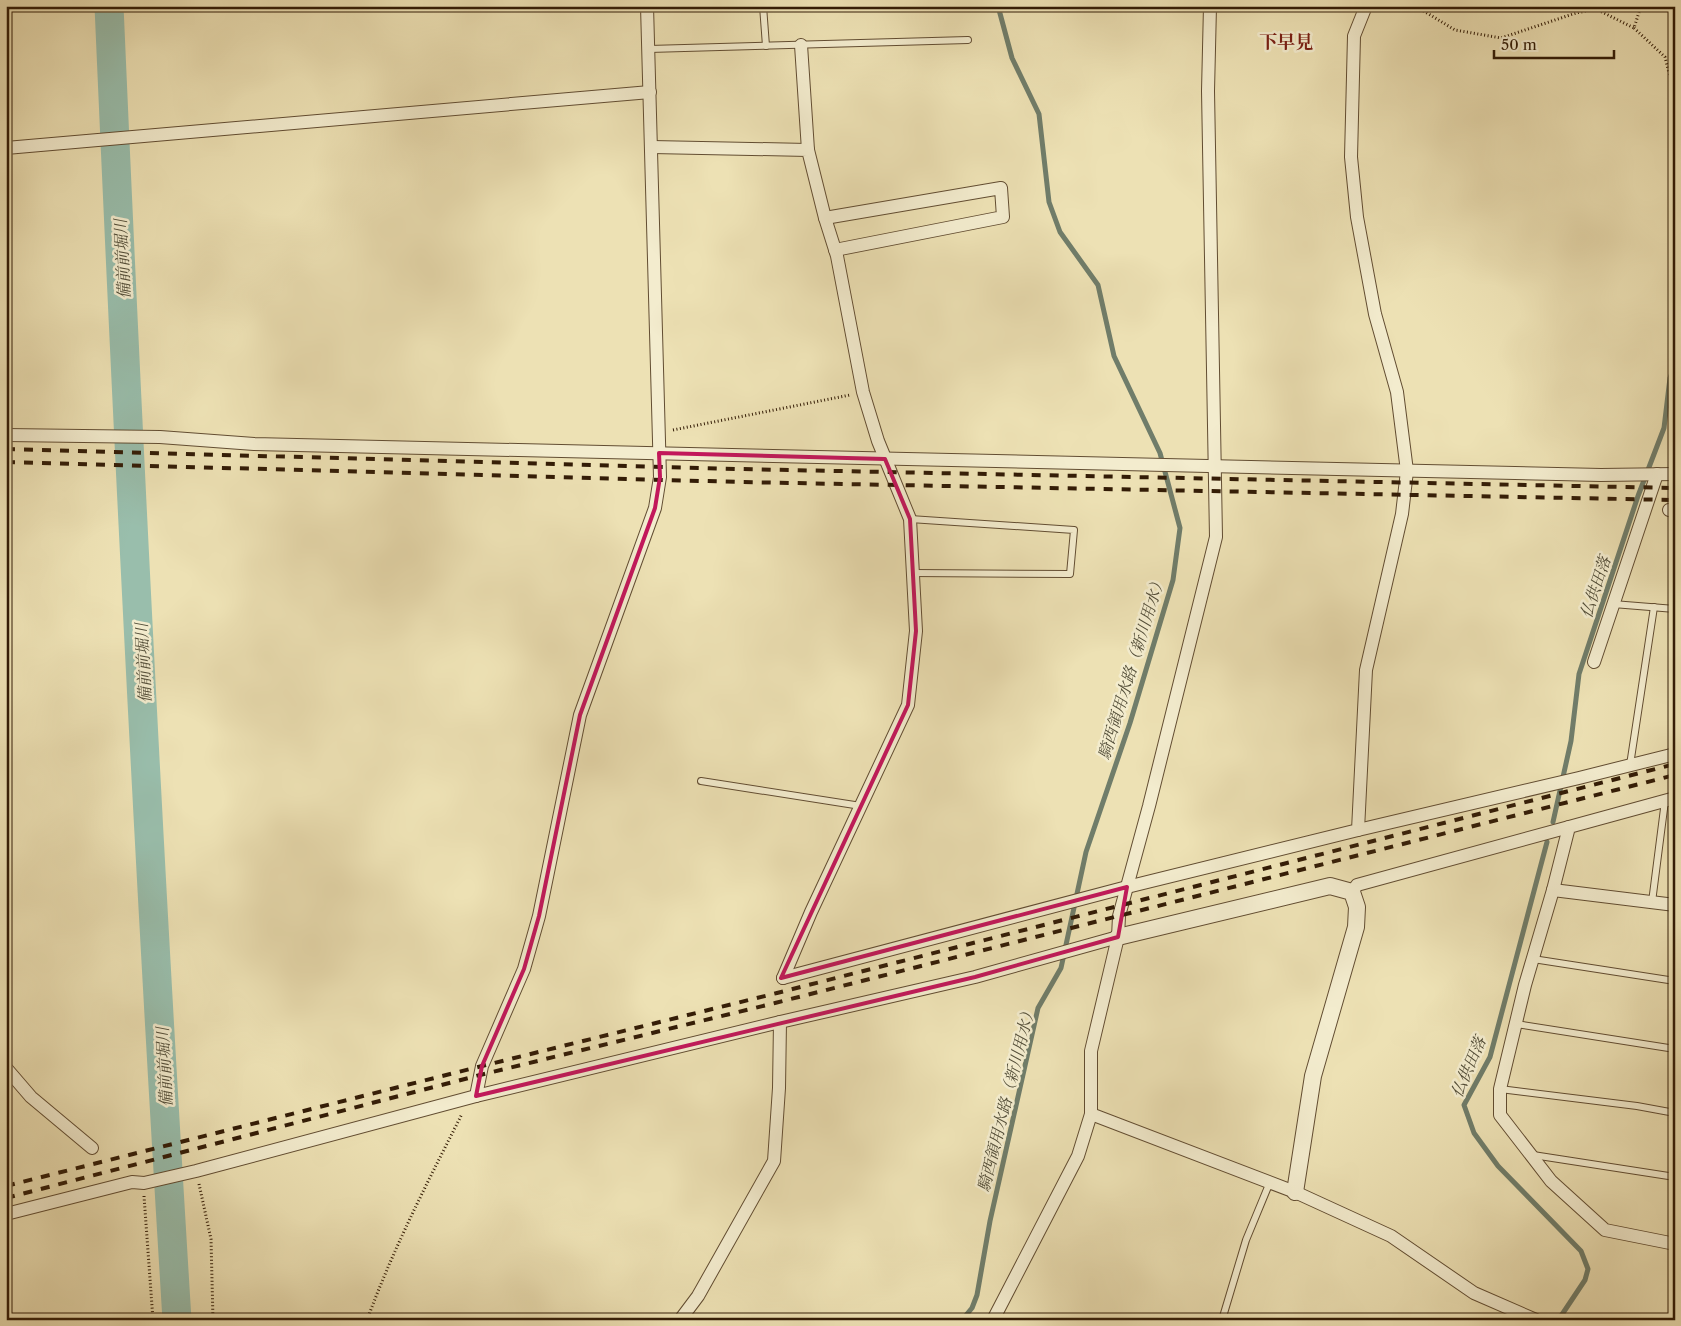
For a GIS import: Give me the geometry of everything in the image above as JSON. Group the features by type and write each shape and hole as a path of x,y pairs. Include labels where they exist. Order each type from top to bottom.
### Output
{"street":[{"path":"476,1096 482,1066 524,969 539,916 580,715 655,508 660,477 647,6"},
{"path":"993,1320 1078,1156 1091,1114 1091,1052 1118,937 1119,916 1149,806 1216,538 1208,91 1210,6"},
{"path":"1358,830 1366,670 1402,514 1407,471 1397,392 1375,314 1357,216 1351,157 1354,36 1366,6"},
{"path":"801,45 808,150 835,250 863,392 885,459 910,519 916,631 908,705 811,912 783,978 1127,887 1675,754"},
{"path":"6,148 650,92"},
{"path":"652,147 808,150"},
{"path":"825,218 1001,188 1003,217 835,250"},
{"path":"6,435 160,437 254,444 1154,464 1215,467 1601,475 1675,474"},
{"path":"1594,662 1656,474"},
{"path":"1352,892 1357,885 1670,800"},
{"path":"1569,827 1500,1089 1500,1115 1551,1181 1605,1230 1675,1244"},
{"path":"6,1214 132,1182 146,1183 476,1096 975,977 1118,937 1330,886 1352,892"},
{"path":"1553,890 1675,905"},
{"path":"1295,1192 1313,1076 1356,927 1357,907 1352,892"},
{"path":"680,1320 703,1288 774,1161 779,1088 780,1022"},
{"path":"6,1068 31,1097 92,1148"},
{"path":"1091,1114 1295,1192 1391,1236 1474,1293 1536,1320"}],"lane":[{"path":"763,6 766,46"},
{"path":"649,49 968,40"},
{"path":"910,519 1074,530 1070,574 913,572"},
{"path":"1613,604 1675,609"},
{"path":"1630,765 1654,607"},
{"path":"701,781 861,806"},
{"path":"1652,902 1670,800"},
{"path":"1533,959 1675,981"},
{"path":"1516,1024 1675,1049"},
{"path":"1500,1089 1638,1106 1675,1113"},
{"path":"1531,1154 1675,1177"},
{"path":"1222,1320 1246,1240 1270,1182"}],"path":[{"path":"1393,6 1417,7 1455,30 1502,38 1576,13 1596,9 1634,28 1665,57 1669,73 1675,81"},
{"path":"1634,28 1641,6"},
{"path":"658,433 863,392"},
{"path":"366,1320 377,1291 463,1112 461,1101"},
{"path":"194,1171 212,1239 213,1320"},
{"path":"146,1183 153,1320"}],"highlighted area":[{"path":"659,453 885,459 910,519 916,631 908,705 781,978 1127,887 1118,937 975,977 476,1096 482,1066 524,969 539,916 580,715 655,508 660,477"}],"waterway":[{"name":"備前前堀川","path":"109,6 140,663 177,1320"},
{"name":"騎西領用水路（新川用水）","path":"962,1320 972,1308 977,1295 990,1221 1038,1008 1061,968 1086,852 1130,723 1173,580 1180,528 1160,453 1114,356 1098,285 1060,232 1049,202 1039,114 1012,58 998,6"},
{"name":"仏供田落","path":"1553,822 1571,741 1579,674 1638,496 1664,428 1670,378 1675,364"},
{"name":"仏供田落","path":"1547,842 1490,1057 1464,1105 1474,1133 1498,1166 1581,1251 1588,1269 1585,1280 1561,1316"}],"railway":[{"path":"6,449 738,469 1675,488"},
{"path":"6,462 740,482 1675,500"},
{"path":"6,1186 777,993 1675,764"},
{"path":"6,1198 480,1075 775,1003 1675,775"}],"district":[{"name":"下早見","path":"1286,42"}]}
